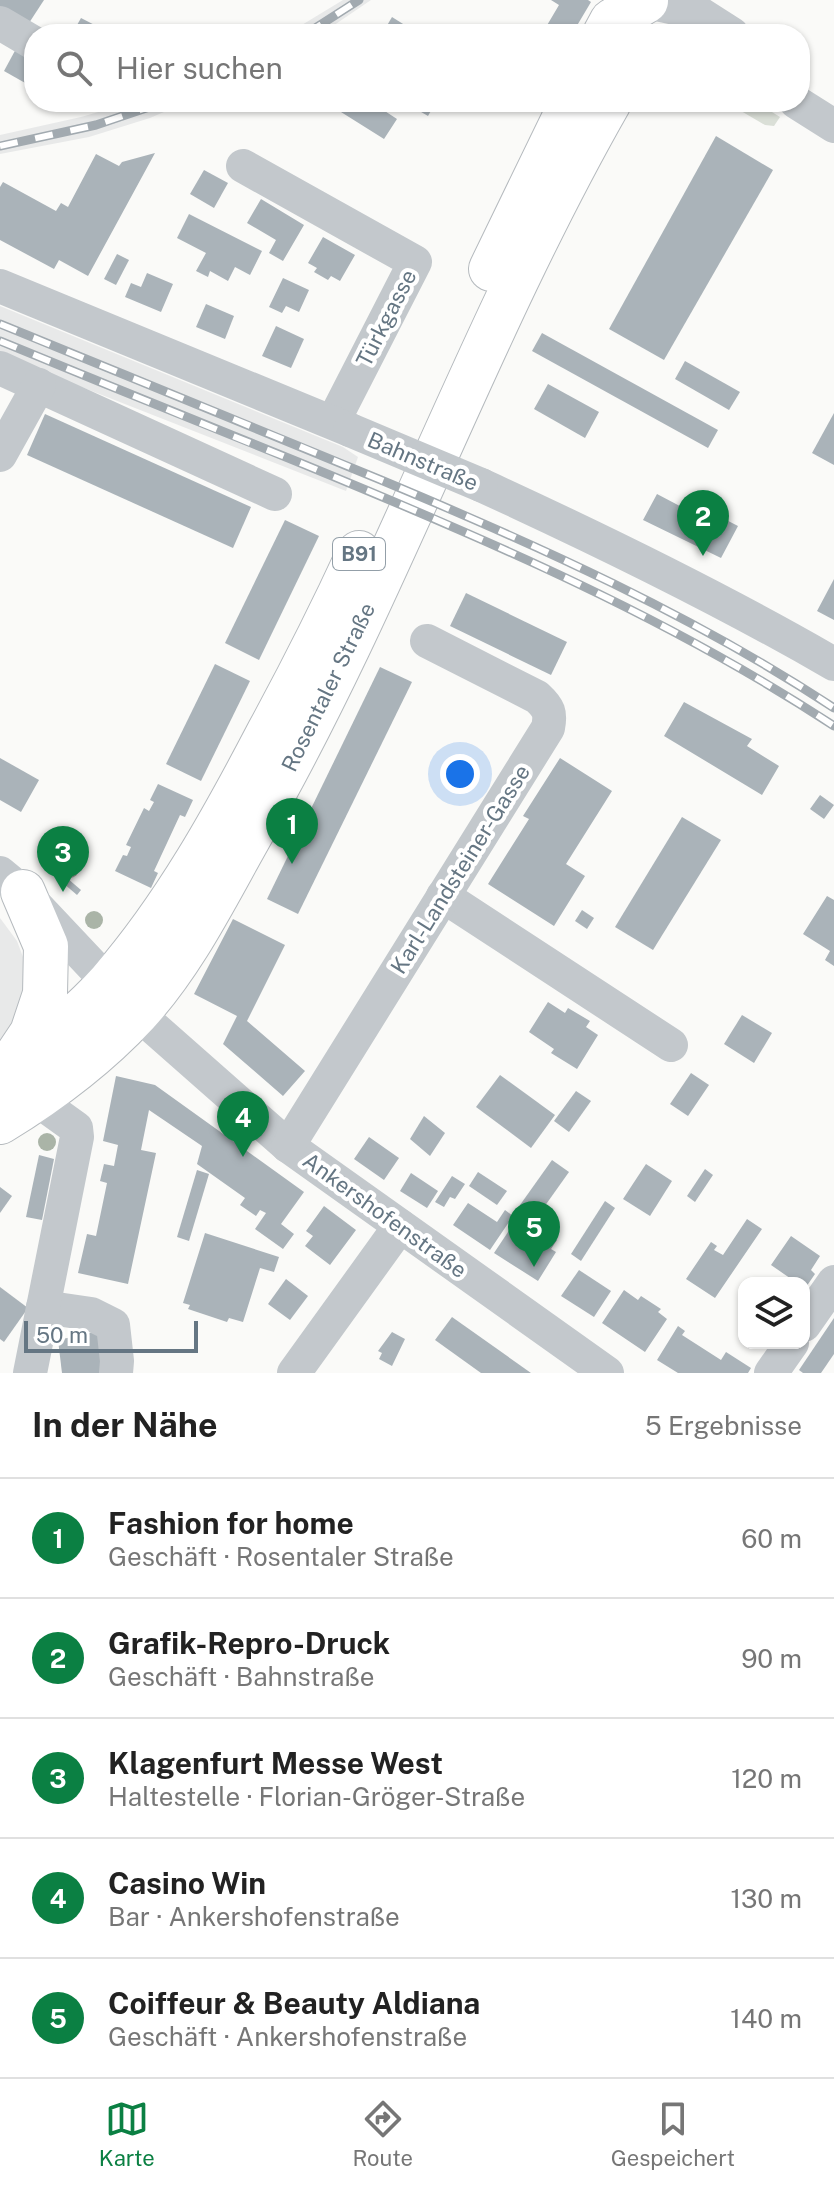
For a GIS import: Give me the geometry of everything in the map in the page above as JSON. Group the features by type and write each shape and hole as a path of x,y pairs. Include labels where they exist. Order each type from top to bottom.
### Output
{"main road":[{"name":"Rosentaler Straße","path":"13,1085 99,1012 185,882 246,776 328,621 516,215 567,112"},
{"name":"Rosentaler Straße","path":"0,1122 13,1085 99,1012 178,963 280,782 352,642 503,310 603,112"},
{"path":"11,882 46,946 45,994 13,1085"}],"street":[{"path":"632,15 699,13 716,24"},
{"path":"632,15 656,24"},
{"path":"0,23 24,37"},
{"path":"810,83 834,99"},
{"path":"810,111 834,126"},
{"name":"Türkgasse","path":"243,166 415,262 341,426"},
{"name":"Bahnstraße","path":"0,286 481,485 651,566 761,622 834,664"},
{"path":"0,368 275,494"},
{"path":"0,455 39,385"},
{"name":"Karl-Landsteiner-Gasse","path":"288,1146 548,728 551,714 537,697 427,641"},
{"name":"Ankershofenstraße","path":"11,882 99,1012 607,1373"},
{"path":"443,896 671,1045"},
{"path":"30,1373 99,1012"},
{"path":"13,1085 76,1128"},
{"path":"294,1373 400,1226"},
{"path":"810,1316 834,1282"},
{"path":"43,1307 91,1314 113,1325 116,1373"},
{"path":"771,1373 788,1349"}],"shaded area":[{"path":"343,0 371,0 336,24 303,24"},
{"path":"98,112 164,112 89,137 0,154 0,135"},
{"path":"743,112 772,112 780,117 774,126 765,125"},
{"path":"0,306 343,447 358,457 346,491 0,355"},
{"path":"0,918 17,941 29,973 28,1001 0,1051"}],"building":[{"path":"0,0 44,0 29,23 0,10"},
{"path":"551,0 591,2 578,24 548,24 559,5"},
{"path":"392,17 403,24 388,24"},
{"path":"81,18 93,24 78,24"},
{"path":"17,47 24,51 24,82 4,71"},
{"path":"341,112 386,112 397,119 384,139"},
{"path":"716,136 773,170 664,360 609,329"},
{"path":"155,153 88,276 59,260 54,269 0,240 0,187 3,182 56,211 61,203 68,207 96,154 119,166 122,162"},
{"path":"204,170 228,183 214,208 190,194"},
{"path":"261,199 304,225 283,261 269,253 276,240 247,223"},
{"path":"189,214 262,251 250,275 235,267 228,281 210,271 208,277 196,271 206,253 177,238"},
{"path":"323,237 355,255 340,281 331,276 328,280 314,272 317,268 308,263"},
{"path":"117,254 129,260 116,285 104,279"},
{"path":"147,273 173,284 161,312 125,297 131,283 141,287"},
{"path":"283,278 309,290 299,312 286,306 282,313 269,307"},
{"path":"206,304 234,316 225,339 196,327"},
{"path":"276,326 304,339 291,368 262,356"},
{"path":"542,333 718,430 708,448 532,351"},
{"path":"685,361 740,392 729,410 675,379"},
{"path":"548,384 599,412 585,438 534,409"},
{"path":"834,413 834,465 812,453"},
{"path":"45,414 251,507 233,548 27,455"},
{"path":"657,494 695,514 699,506 738,526 721,558 643,520"},
{"path":"285,520 319,536 259,660 225,643"},
{"path":"834,579 834,620 817,611"},
{"path":"466,593 567,642 551,675 450,626"},
{"path":"215,664 250,681 201,781 166,764"},
{"path":"380,667 412,682 298,914 267,899"},
{"path":"684,702 752,739 747,746 779,766 762,795 664,736"},
{"path":"0,758 39,780 21,812 0,800"},
{"path":"560,758 612,791 566,864 585,876 554,926 488,884 529,819 523,816"},
{"path":"158,784 193,800 185,817 180,815 154,871 158,873 151,888 115,871 123,855 127,856 131,847 126,845 144,808 149,811 154,802 150,800"},
{"path":"820,795 834,805 824,819 810,809"},
{"path":"682,817 721,840 653,950 615,927"},
{"path":"67,878 81,890 77,895 63,883"},
{"path":"827,896 834,900 834,966 825,960 830,951 803,934"},
{"path":"582,910 594,918 587,929 575,921"},
{"path":"233,919 285,945 247,1021 305,1071 283,1096 223,1044 237,1016 194,994"},
{"path":"548,1002 565,1013 568,1008 590,1021 586,1027 598,1035 577,1069 551,1053 554,1049 529,1032"},
{"path":"742,1015 772,1033 754,1063 724,1044"},
{"path":"691,1073 709,1085 688,1116 670,1104"},
{"path":"500,1075 555,1115 531,1148 476,1107"},
{"path":"116,1076 155,1085 304,1192 281,1224 294,1234 283,1249 255,1229 266,1213 260,1210 256,1216 240,1205 245,1198 197,1164 202,1146 149,1110 141,1150 156,1153 128,1284 78,1273 87,1234 96,1236 107,1183 100,1181 104,1164 114,1166 118,1145 103,1141"},
{"path":"576,1091 591,1101 569,1132 554,1121"},
{"path":"424,1116 445,1133 430,1156 410,1139"},
{"path":"369,1137 399,1158 384,1180 354,1159"},
{"path":"39,1155 54,1159 42,1220 26,1217"},
{"path":"552,1160 569,1172 537,1217 520,1205"},
{"path":"646,1164 672,1181 650,1216 623,1199"},
{"path":"705,1169 713,1175 695,1202 687,1196"},
{"path":"197,1170 209,1174 189,1241 177,1237"},
{"path":"478,1172 507,1191 497,1205 469,1186"},
{"path":"411,1173 438,1191 427,1208 400,1191"},
{"path":"452,1176 465,1184 455,1199 450,1197 444,1207 435,1202"},
{"path":"0,1187 12,1196 0,1213"},
{"path":"605,1201 615,1208 581,1261 571,1254"},
{"path":"468,1203 497,1222 505,1210 513,1216 490,1250 453,1225"},
{"path":"324,1206 356,1230 330,1265 305,1246 313,1236 306,1231"},
{"path":"747,1219 762,1229 715,1298 686,1279 711,1242 717,1246 714,1250 723,1255"},
{"path":"525,1220 557,1240 551,1249 556,1252 538,1281 494,1253 514,1223 520,1227"},
{"path":"205,1233 279,1257 274,1272 260,1268 243,1322 229,1318 227,1322 188,1309 190,1305 183,1303"},
{"path":"791,1236 820,1256 811,1270 815,1274 810,1281 810,1277 788,1277 771,1265"},
{"path":"579,1270 611,1291 594,1317 561,1296"},
{"path":"286,1279 308,1296 290,1320 268,1304"},
{"path":"0,1287 28,1308 4,1342 0,1339"},
{"path":"624,1290 638,1300 641,1296 661,1309 658,1312 667,1319 645,1352 602,1323"},
{"path":"452,1317 531,1373 481,1373 435,1340"},
{"path":"834,1318 834,1354 821,1373 803,1373 799,1370"},
{"path":"678,1326 685,1331 682,1335 721,1360 726,1352 751,1368 748,1373 678,1373 657,1360"},
{"path":"104,1330 109,1373 62,1373 58,1340"},
{"path":"392,1332 405,1339 392,1366 379,1359 382,1353 378,1351"}],"railway":[{"path":"322,24 359,0"},
{"path":"0,146 96,125 134,112"},
{"path":"0,324 381,480 556,556 726,642 834,708"},
{"path":"0,341 372,492 508,551 707,650 834,726"}],"place":[{"name":"Grafik-Repro-Druck","path":"703,556"},
{"name":"Fashion for home","path":"292,864"},
{"name":"Klagenfurt Messe West","path":"63,892"},
{"name":"Casino Win","path":"243,1157"},
{"name":"Coiffeur & Beauty Aldiana","path":"534,1267"}]}
